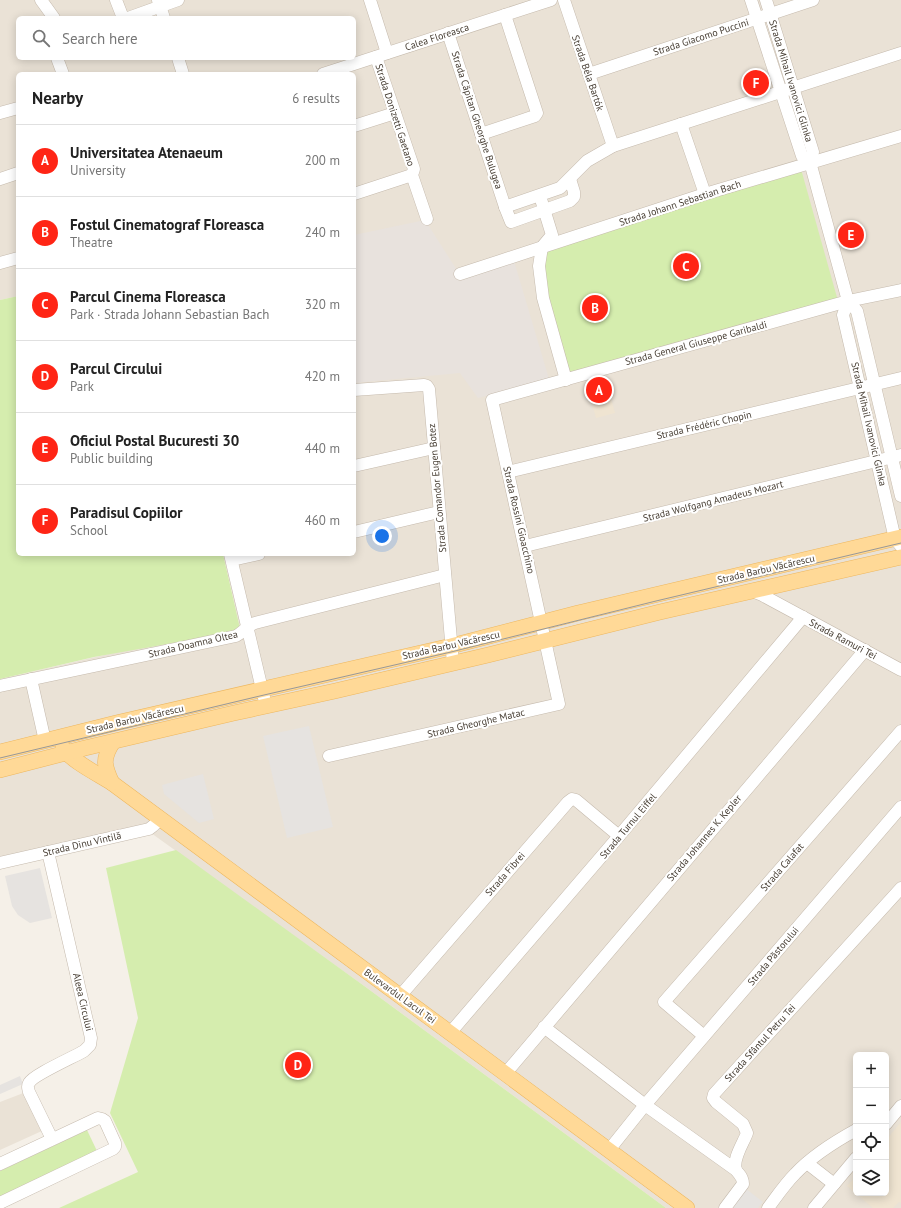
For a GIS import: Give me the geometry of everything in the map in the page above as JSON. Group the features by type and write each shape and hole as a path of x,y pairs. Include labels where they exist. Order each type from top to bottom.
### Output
{"main road":[{"name":"Strada Barbu Văcărescu","path":"0,752 116,723 451,646 654,595 899,541"},
{"name":"Strada Barbu Văcărescu","path":"0,770 84,748 335,691 545,640 901,557"},
{"name":"Bulevardul Lacul Tei","path":"53,739 78,743 84,748 112,783"},
{"path":"53,739 66,753"},
{"path":"112,783 105,765 105,760 108,749 113,742"},
{"name":"Bulevardul Lacul Tei","path":"66,753 112,783 687,1208"}],"street":[{"path":"41,0 53,16"},
{"path":"116,0 122,16"},
{"path":"132,16 159,3 178,0"},
{"name":"Strada Donizetti Gaetano","path":"370,0 395,113 414,169 412,175 426,219"},
{"name":"Calea Floreasca","path":"329,72 505,15 516,6 551,0"},
{"name":"Strada Béla Bartók","path":"564,0 613,146"},
{"name":"Strada Mihail Ivanovici Glinka","path":"752,0 780,92 802,156 810,162"},
{"name":"Strada Mihail Ivanovici Glinka","path":"766,0 813,152 810,162 848,301 857,311 874,384 897,456 901,496"},
{"name":"Strada Giacomo Puccini","path":"589,74 813,0"},
{"path":"159,3 163,16"},
{"path":"481,134 535,116 537,113 505,15"},
{"name":"Strada Căpitan Gheorghe Bulugea","path":"448,34 511,222 570,201 574,197 570,179"},
{"path":"505,207 560,188 587,160 613,146 793,87 901,54"},
{"path":"57,60 62,72"},
{"path":"179,60 182,72"},
{"path":"1,110 16,108"},
{"path":"356,125 395,113"},
{"path":"681,124 704,194"},
{"name":"Strada Johann Sebastian Bach","path":"460,274 704,194 901,136"},
{"path":"0,179 16,174"},
{"path":"356,193 412,175"},
{"path":"540,196 552,234 542,247 539,266 540,282 566,380"},
{"path":"0,263 16,259"},
{"name":"Strada General Giuseppe Garibaldi","path":"492,400 848,301 901,290"},
{"name":"Strada Mihail Ivanovici Glinka","path":"848,301 843,315 877,461 899,541"},
{"name":"Strada Frédéric Chopin","path":"508,472 901,378"},
{"name":"Strada Comandor Eugen Botez","path":"356,390 427,386 453,663"},
{"name":"Strada Rossini Gioacchino","path":"492,400 545,640"},
{"path":"356,466 434,448"},
{"name":"Strada Wolfgang Amadeus Mozart","path":"524,546 897,456"},
{"path":"356,532 439,512"},
{"path":"231,557 266,706"},
{"name":"Strada Doamna Oltea","path":"0,686 236,636 244,631 247,626 444,575"},
{"path":"778,585 776,594 786,608"},
{"name":"Strada Ramuri Tei","path":"752,591 901,670"},
{"name":"Strada Turnul Eiffel","path":"450,1033 619,836 803,617"},
{"name":"Strada Gheorghe Matac","path":"329,756 559,704 545,640"},
{"name":"Strada Johannes K. Kepler","path":"505,1074 865,650"},
{"path":"31,679 53,739"},
{"name":"Strada Calafat","path":"704,1036 664,1002 901,731"},
{"name":"Strada Fibrei","path":"400,996 572,799 576,800 619,836"},
{"name":"Strada Păstorului","path":"609,1150 645,1105 901,807"},
{"name":"Strada Dinu Vintilă","path":"0,863 149,828 160,819"},
{"name":"Aleea Circului","path":"48,852 91,1038 90,1045 84,1051 35,1076 28,1083 29,1092 52,1140"},
{"name":"Strada Sfântul Petru Tei","path":"725,1208 743,1184 742,1177 736,1170 736,1165 738,1155 747,1133 743,1124 716,1102 713,1098 714,1094 901,888"},
{"path":"544,1027 645,1105 736,1170"},
{"path":"889,1112 900,1107"},
{"path":"889,1120 900,1107"},
{"path":"0,1164 98,1118 105,1121 115,1143 115,1147 113,1149 0,1202"},
{"path":"768,1208 785,1185 807,1163 825,1149 853,1132"},
{"path":"814,1208 854,1160"},
{"path":"807,1163 834,1184"}],"shaded area":[{"path":"0,0 901,0 901,1208 666,1208 367,988 151,833 0,868 0,679 239,624 223,556 356,556 356,72 16,72 16,296 0,300"},
{"path":"425,220 462,278 514,261 549,379 478,398 460,373 356,383 356,235"},
{"path":"606,381 615,413 596,418 587,386"},
{"path":"309,726 333,827 287,838 263,736"},
{"path":"203,774 214,819 199,823 164,794 162,785"},
{"path":"40,868 52,918 30,923 18,915 12,906 5,876"},
{"path":"20,1076 23,1084 0,1094 0,1085"},
{"path":"26,1092 44,1130 0,1150 0,1102"},
{"path":"901,1122 901,1203 899,1202 893,1208 873,1208 859,1196 889,1196 889,1136"},
{"path":"853,1179 853,1191 847,1186"},
{"path":"745,1188 763,1202 758,1208 729,1208"}],"green space":[{"path":"801,169 838,301 570,374 545,283 543,272 546,250"},
{"path":"16,296 16,556 223,556 240,628 235,632 94,657 0,679 0,300"},
{"path":"176,850 367,988 666,1208 59,1208 138,1172 110,1113 138,1018 106,868"},
{"path":"87,1130 97,1151 0,1197 0,1171"}],"tram line":[{"path":"0,758 451,652 656,601 901,543"}],"place":[{"name":"Paradisul Copiilor","path":"756,83"},
{"name":"Oficiul Postal Bucuresti 30","path":"851,235"},
{"name":"Parcul Cinema Floreasca","path":"686,266"},
{"name":"Fostul Cinematograf Floreasca","path":"595,308"},
{"name":"Universitatea Atenaeum","path":"599,390"},
{"name":"Parcul Circului","path":"298,1065"}]}
